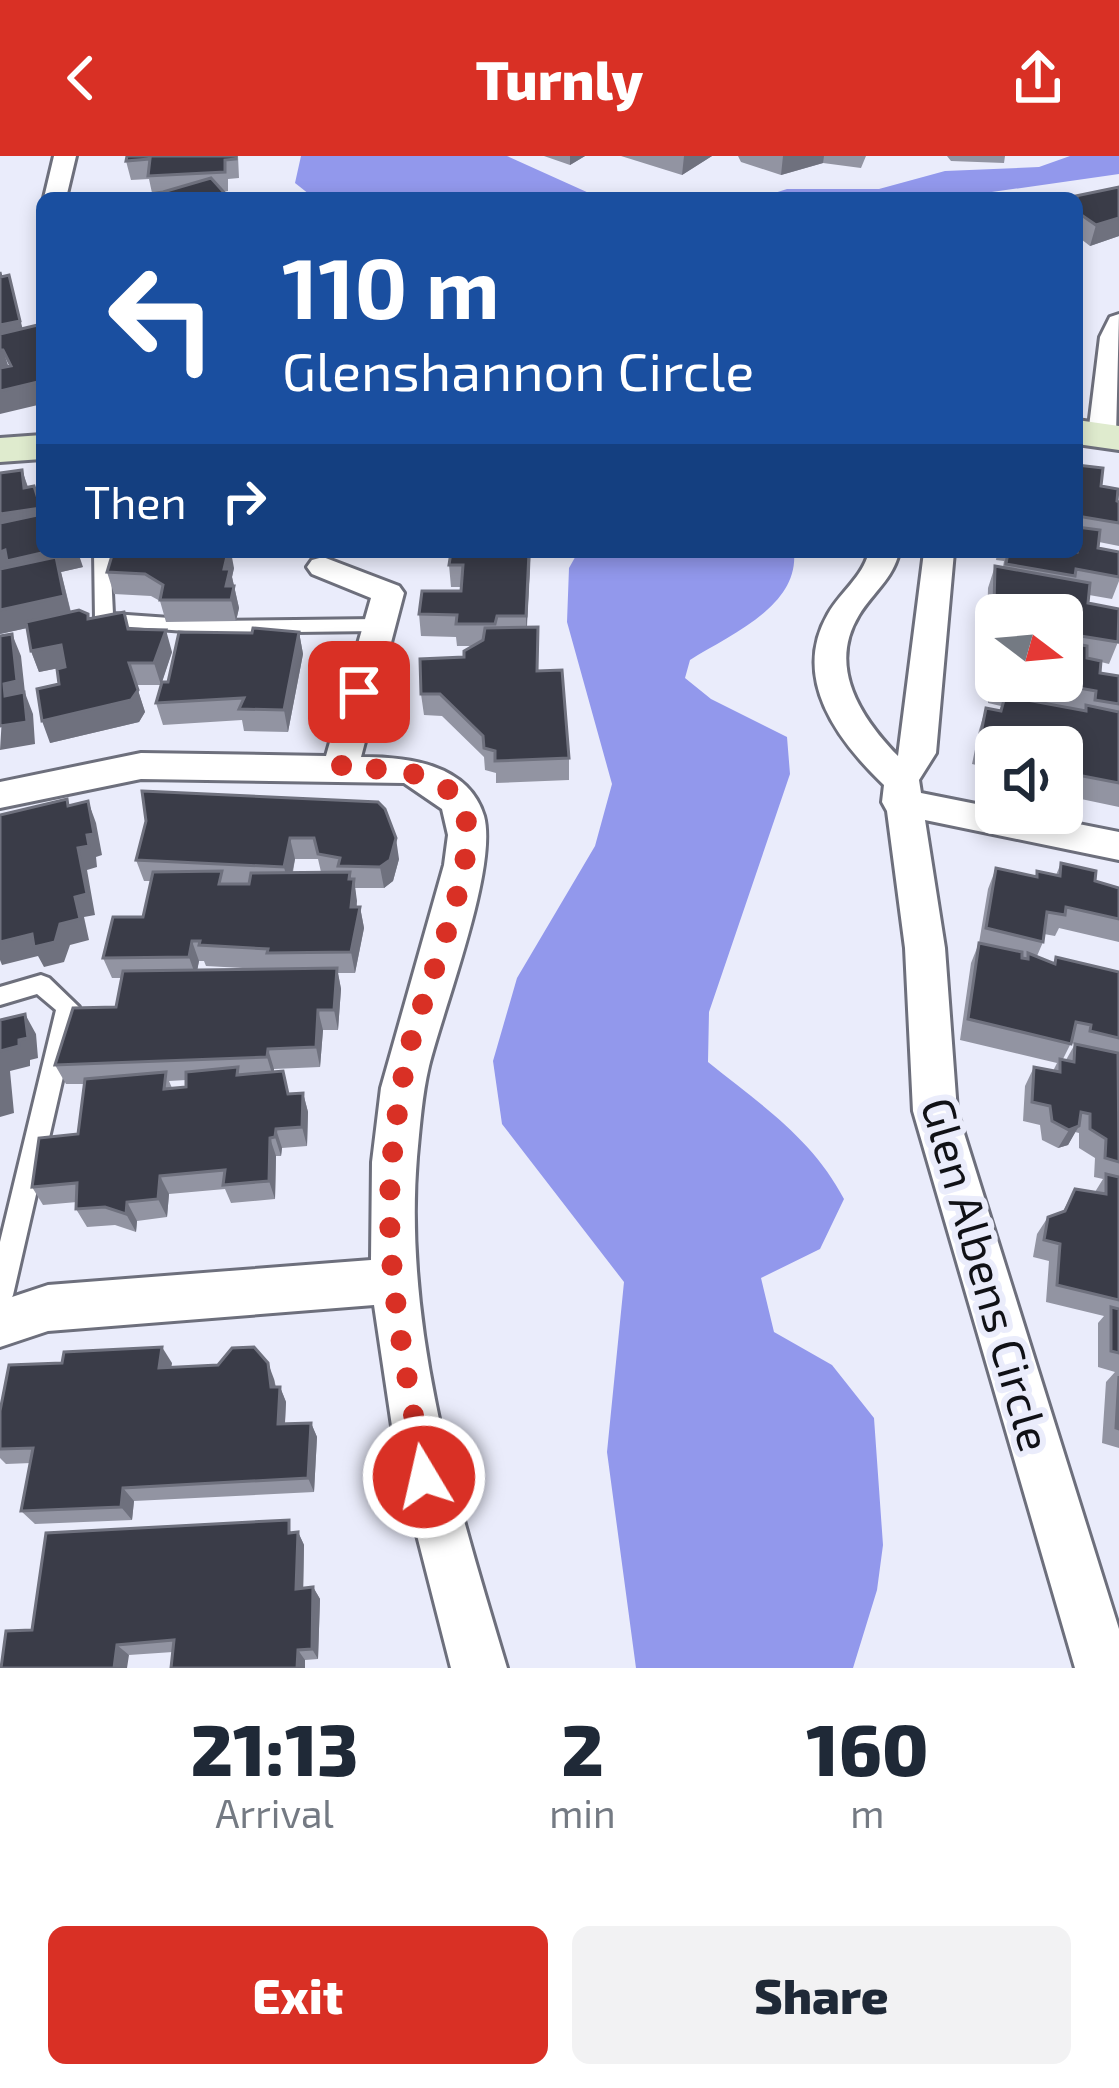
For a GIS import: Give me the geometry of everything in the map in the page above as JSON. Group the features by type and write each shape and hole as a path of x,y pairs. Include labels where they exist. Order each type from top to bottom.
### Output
{"street":[{"path":"56,192 65,156"},
{"path":"1099,435 1119,322"},
{"path":"0,450 36,447"},
{"path":"883,558 881,572 842,616 830,653 836,702 861,746 901,791 1119,846"},
{"name":"Glen Albens Circle","path":"938,558 918,753 901,791 926,948 935,1111 1103,1668"},
{"path":"323,567 388,593 341,768"},
{"path":"0,795 141,766 410,770 445,790 466,816 467,852 410,1046 392,1153 393,1281 424,1477 479,1668"},
{"path":"0,1324 49,1308 393,1281"}],"lane":[{"path":"102,558 104,619 212,627 377,625"},
{"path":"0,996 41,984 68,1007 0,1295"}],"water":[{"path":"301,156 507,156 587,192 306,192 295,183"},
{"path":"1070,156 1119,156 1119,174 992,192 778,192 879,189 945,171 1039,167"},
{"path":"575,558 794,558 793,571 774,604 690,660 685,678 711,699 787,737 790,774 709,1012 708,1062 801,1140 844,1199 820,1249 761,1278 774,1332 832,1365 874,1418 883,1545 877,1590 853,1668 636,1668 607,1452 624,1282 502,1124 493,1061 517,978 595,846 612,784 567,622 569,568"}],"building":[{"path":"127,156 236,159 225,160 225,172 148,176 150,159 126,161"},
{"path":"211,178 224,192 163,192"},
{"path":"1119,187 1119,218 1096,225 1083,216 1083,194"},
{"path":"0,272 1,277 9,275 20,321 0,325"},
{"path":"36,325 36,382 0,391 0,368 11,366 0,350 0,334"},
{"path":"1083,466 1103,468 1101,486 1118,489 1119,523 1083,517"},
{"path":"22,470 24,488 34,486 36,509 0,514 0,473"},
{"path":"36,515 36,554 7,561 5,550 0,552 0,523"},
{"path":"1083,528 1100,530 1098,548 1119,552 1119,577 1076,569 1075,576 1006,564 1007,558 1083,558"},
{"path":"56,558 64,596 0,610 0,569"},
{"path":"111,558 227,558 224,569 230,569 226,586 234,586 231,600 160,600 163,585 145,574 107,572"},
{"path":"450,558 529,558 526,616 497,616 495,624 456,624 457,615 419,614 422,591 461,591 463,565 449,565"},
{"path":"995,566 1090,583 1088,603 1119,609 1118,642 1083,636 1083,594 994,594"},
{"path":"79,610 88,619 124,612 128,629 166,630 154,663 129,663 138,690 131,700 42,721 37,689 59,684 57,669 65,667 61,645 31,651 26,622"},
{"path":"538,627 537,671 562,670 569,758 495,761 495,751 484,748 483,736 440,694 421,694 420,659 464,657 464,651 483,640 485,628"},
{"path":"253,628 299,632 284,710 239,709 244,698 156,703 162,682 168,682 179,632 252,633"},
{"path":"12,634 17,681 4,684 5,696 24,692 27,722 0,726 0,636"},
{"path":"1083,645 1087,658 1101,661 1100,673 1119,676 1119,704 1095,700 1096,691 1083,689"},
{"path":"1003,702 1037,702 1119,712 1119,783 1083,776 1083,726 982,726 986,708 1001,711"},
{"path":"142,791 378,802 396,838 390,860 380,867 338,866 340,858 318,854 314,838 290,838 284,867 136,860 146,821"},
{"path":"67,799 68,806 88,801 94,834 87,835 89,846 78,848 87,894 75,897 80,919 60,924 55,942 34,947 32,934 0,942 0,815"},
{"path":"1061,863 1096,871 1095,881 1119,888 1119,919 1066,907 1065,915 1047,912 1043,942 986,928 996,868 1037,877 1037,871 1060,876"},
{"path":"222,871 219,884 249,884 251,873 350,872 349,879 354,879 351,907 360,907 351,952 267,953 268,949 192,941 189,957 103,958 113,917 143,917 153,872"},
{"path":"979,943 1022,952 1022,958 1028,959 1028,953 1055,964 1056,957 1119,972 1119,1038 1076,1022 1071,1044 968,1019"},
{"path":"337,968 334,1010 318,1010 316,1047 268,1049 267,1057 55,1065 73,1008 116,1007 123,971"},
{"path":"25,1014 28,1038 0,1051 0,1020"},
{"path":"1075,1044 1118,1053 1119,1162 1105,1158 1106,1139 1090,1129 1090,1114 1081,1112 1079,1126 1069,1130 1052,1121 1050,1106 1032,1102 1034,1067 1060,1072 1060,1059 1074,1062"},
{"path":"238,1067 237,1075 283,1071 288,1094 303,1093 302,1127 276,1129 275,1137 270,1138 269,1181 223,1185 225,1170 160,1176 158,1199 127,1202 126,1214 105,1207 76,1209 77,1183 32,1187 39,1138 78,1134 85,1079 166,1072 164,1089 186,1087 186,1072"},
{"path":"1106,1174 1119,1177 1119,1300 1057,1285 1060,1244 1044,1240 1048,1217 1065,1211 1075,1189 1106,1194"},
{"path":"1111,1307 1119,1309 1119,1353 1111,1351"},
{"path":"162,1347 159,1368 218,1365 232,1348 254,1347 268,1363 271,1387 280,1387 278,1424 311,1423 308,1478 123,1488 121,1507 21,1511 33,1448 0,1449 0,1411 9,1365 62,1363 64,1352"},
{"path":"289,1520 289,1533 298,1532 296,1589 313,1587 312,1649 298,1650 297,1668 171,1668 174,1640 117,1645 114,1668 1,1668 6,1631 32,1630 46,1533"}],"route":[{"path":"359,692 341,768 410,770 445,790 466,816 467,852 410,1046 392,1153 393,1281 424,1477"}]}
